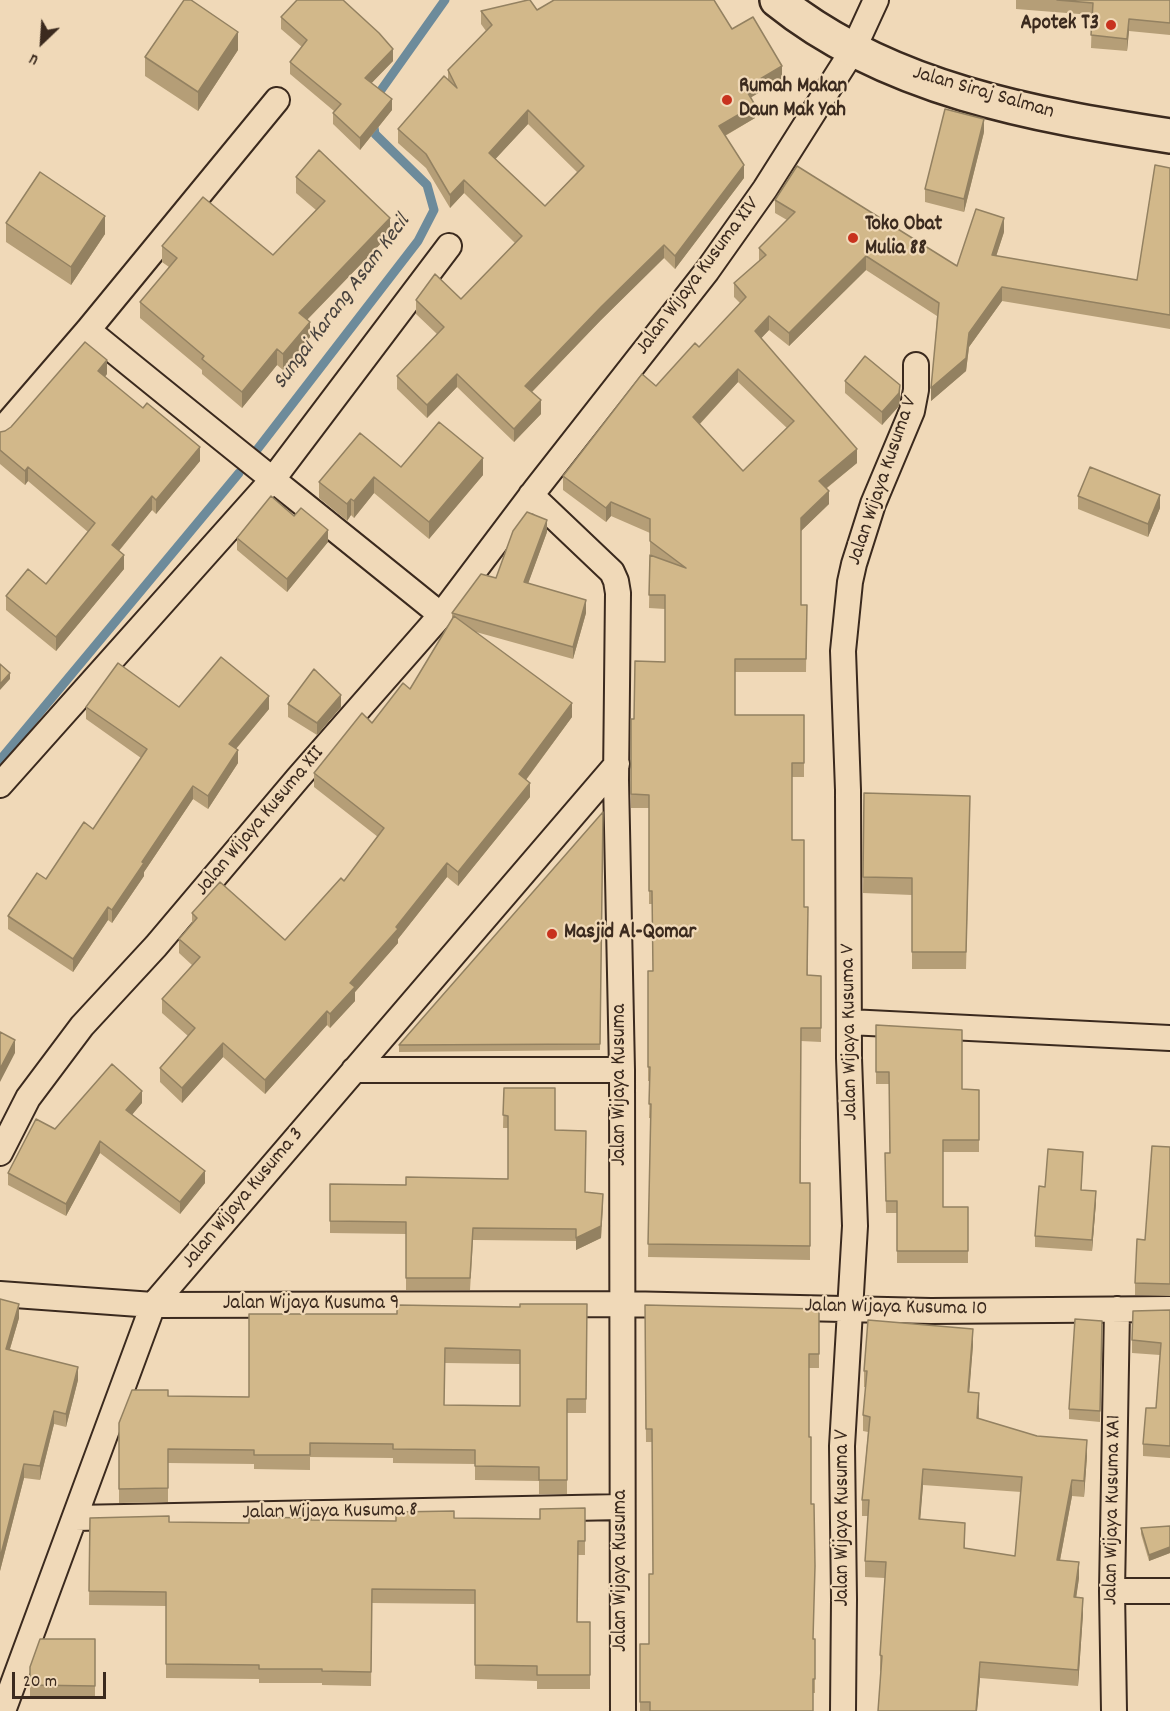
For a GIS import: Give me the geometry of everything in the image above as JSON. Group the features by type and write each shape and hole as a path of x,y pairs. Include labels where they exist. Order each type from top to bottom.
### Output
{"street":[{"name":"Jalan Siraj Salman","path":"777,0 816,29 853,50 935,84 1042,113 1170,136"},
{"name":"Jalan Wijaya Kusuma XIV","path":"531,495 731,238 853,50 876,0"},
{"path":"0,432 88,330 277,100"},
{"path":"0,785 273,478 449,246"},
{"path":"88,330 236,452 273,478 441,615"},
{"name":"Jalan Wijaya Kusuma V","path":"843,1711 842,1446 855,1226 849,1022 848,790 843,651 852,573 873,504 912,411 916,390 916,365"},
{"name":"Jalan Wijaya Kusuma XII","path":"0,1153 28,1098 82,1026 156,946 298,778 441,615 531,495"},
{"name":"Jalan Wijaya Kusuma","path":"531,495 612,572 618,593 617,764 622,1070 622,1711"},
{"name":"Jalan Wijaya Kusuma 3","path":"3,1711 153,1305 617,764"},
{"path":"849,1022 1170,1038"},
{"path":"354,1070 622,1070"},
{"name":"Jalan Wijaya Kusuma 9","path":"0,1294 153,1305 622,1304"},
{"name":"Jalan Wijaya Kusuma 10","path":"622,1304 931,1311 1170,1309"},
{"name":"Jalan Wijaya Kusuma XA1","path":"1114,1711 1112,1591 1117,1309"},
{"name":"Jalan Wijaya Kusuma 8","path":"75,1518 622,1507"},
{"path":"1112,1591 1170,1591"}],"building":[{"path":"184,0 191,0 238,32 198,92 145,57"},
{"path":"297,0 343,0 393,49 365,78 392,99 360,138 333,113 341,104 290,62 307,40 281,17"},
{"path":"528,0 537,10 554,0 714,0 732,29 753,17 782,66 745,88 755,105 719,126 744,165 675,256 664,245 525,386 541,400 514,429 457,374 427,405 397,376 444,327 416,300 435,274 461,299 522,236 464,180 450,195 426,154 398,129 444,76 457,88 448,70 492,25 481,11","holes":["528,110 584,166 545,206 489,153"]},
{"path":"1057,0 1170,0 1170,23 1129,19 1127,39 1091,35 1093,3"},
{"path":"945,109 984,119 964,199 925,189"},
{"path":"319,150 390,218 299,313 310,322 283,354 277,349 242,392 202,359 204,356 140,302 177,258 162,246 203,197 273,255 325,201 296,177"},
{"path":"1155,165 1170,168 1170,315 1002,287 969,333 966,358 931,388 939,303 866,256 789,333 769,316 755,331 857,449 819,481 829,491 801,518 801,605 807,605 806,659 735,659 735,715 804,715 804,763 792,763 792,840 804,840 804,907 808,907 807,975 821,976 821,1028 801,1028 800,1183 810,1183 810,1246 648,1244 651,1104 649,1104 650,1067 648,1067 648,971 653,971 652,891 649,891 649,795 631,794 631,719 634,719 635,661 665,662 665,595 649,595 650,555 686,568 650,541 650,519 611,502 606,508 563,476 642,374 656,386 695,343 699,347 746,297 734,283 766,255 759,248 795,212 775,200 797,166 957,266 976,209 1004,218 992,255 1137,280","holes":["738,369 794,421 743,471 693,417"]},
{"path":"40,172 105,216 71,267 6,223"},
{"path":"85,342 107,360 98,371 143,408 147,403 200,447 156,500 152,496 112,545 124,555 56,637 6,596 28,569 46,584 95,523 28,467 25,471 0,450 0,432 11,427"},
{"path":"865,356 900,385 899,393 882,412 845,381"},
{"path":"439,422 483,458 429,522 374,477 354,501 351,499 347,504 319,482 360,433 401,467"},
{"path":"1090,467 1160,495 1148,524 1078,496"},
{"path":"271,496 294,516 301,508 328,530 287,579 237,538"},
{"path":"527,512 547,520 524,582 586,600 573,647 452,613 481,574 496,578 513,531"},
{"path":"454,616 572,703 519,774 530,783 458,872 447,863 396,927 398,929 350,983 355,987 330,1014 327,1011 265,1080 223,1043 182,1088 160,1068 195,1028 162,999 200,957 179,939 197,918 192,913 220,882 285,940 341,878 344,881 384,828 314,773 362,713 372,723 403,683 410,689"},
{"path":"221,657 269,696 229,744 238,750 208,796 193,786 112,910 108,907 73,959 8,916 37,873 46,879 84,822 93,829 147,749 86,707 118,663 179,707"},
{"path":"0,664 10,673 0,684"},
{"path":"314,669 341,695 317,723 288,704"},
{"path":"864,793 970,796 966,952 912,952 912,878 863,877"},
{"name":"Masjid Al-Qomar","path":"603,812 600,1044 399,1045"},
{"path":"876,1025 962,1030 962,1089 979,1090 979,1140 943,1140 943,1207 968,1207 968,1251 897,1251 897,1201 886,1201 885,1153 890,1153 889,1072 876,1072"},
{"path":"0,1032 15,1040 0,1069"},
{"path":"112,1064 142,1091 126,1110 205,1171 180,1202 100,1141 66,1204 8,1173 36,1119 55,1129"},
{"path":"504,1088 555,1088 555,1130 586,1131 585,1192 603,1194 601,1226 576,1238 576,1229 473,1228 470,1278 406,1278 406,1222 330,1221 330,1184 406,1185 406,1177 508,1179 508,1116 503,1115"},
{"path":"1152,1146 1170,1147 1170,1284 1135,1283 1137,1239 1145,1240"},
{"path":"1048,1149 1083,1152 1081,1190 1096,1191 1092,1240 1035,1236 1039,1186 1045,1187"},
{"path":"0,1299 19,1304 6,1349 78,1367 66,1414 54,1411 40,1466 24,1464 0,1558"},
{"path":"520,1304 587,1304 586,1399 567,1399 567,1480 539,1480 539,1467 475,1466 475,1450 393,1449 393,1444 310,1443 310,1455 254,1455 254,1450 168,1449 168,1488 119,1489 119,1423 132,1390 168,1390 168,1396 249,1397 249,1314 397,1314 397,1305 520,1307","holes":["445,1348 520,1350 520,1406 444,1405"]},
{"path":"645,1305 819,1309 819,1354 809,1354 809,1437 811,1437 811,1504 814,1504 815,1566 813,1711 650,1711 650,1702 640,1702 640,1644 649,1644 649,1574 653,1574 652,1429 646,1429"},
{"path":"1170,1310 1170,1446 1143,1444 1146,1408 1156,1408 1161,1343 1132,1340 1133,1311"},
{"path":"1075,1319 1102,1321 1100,1411 1069,1409"},
{"path":"868,1320 973,1329 968,1392 979,1393 977,1418 1037,1436 1087,1440 1084,1481 1072,1480 1057,1560 1079,1562 1074,1597 1083,1598 1078,1670 980,1662 976,1711 878,1711 886,1562 865,1561 869,1500 862,1500 870,1417 863,1415 867,1371 864,1371","holes":["923,1469 1022,1477 1015,1556 964,1548 965,1523 919,1519"]},
{"path":"585,1508 585,1541 578,1541 577,1622 590,1622 590,1675 537,1675 537,1666 475,1665 475,1590 372,1589 371,1672 259,1669 259,1665 166,1664 166,1592 89,1591 90,1518 169,1516 169,1522 249,1523 249,1517 396,1521 396,1512 454,1511 454,1518 540,1519 540,1509"},
{"path":"1170,1526 1170,1547 1149,1555 1141,1528"},
{"path":"40,1639 95,1639 95,1686 30,1685 30,1667"}],"waterway":[{"name":"Sungai Karang Asam Kecil","path":"374,100 445,0"},
{"name":"Sungai Karang Asam Kecil","path":"256,451 418,241 434,210 427,185 375,134 373,121"},
{"name":"Sungai Karang Asam Kecil","path":"0,760 239,473"}],"place":[{"name":"Apotek T3","path":"1111,25"},
{"name":"Rumah Makan Daun Mak Yah","path":"727,100"},
{"name":"Toko Obat Mulia 88","path":"853,238"},
{"name":"Masjid Al-Qomar","path":"552,934"}]}
